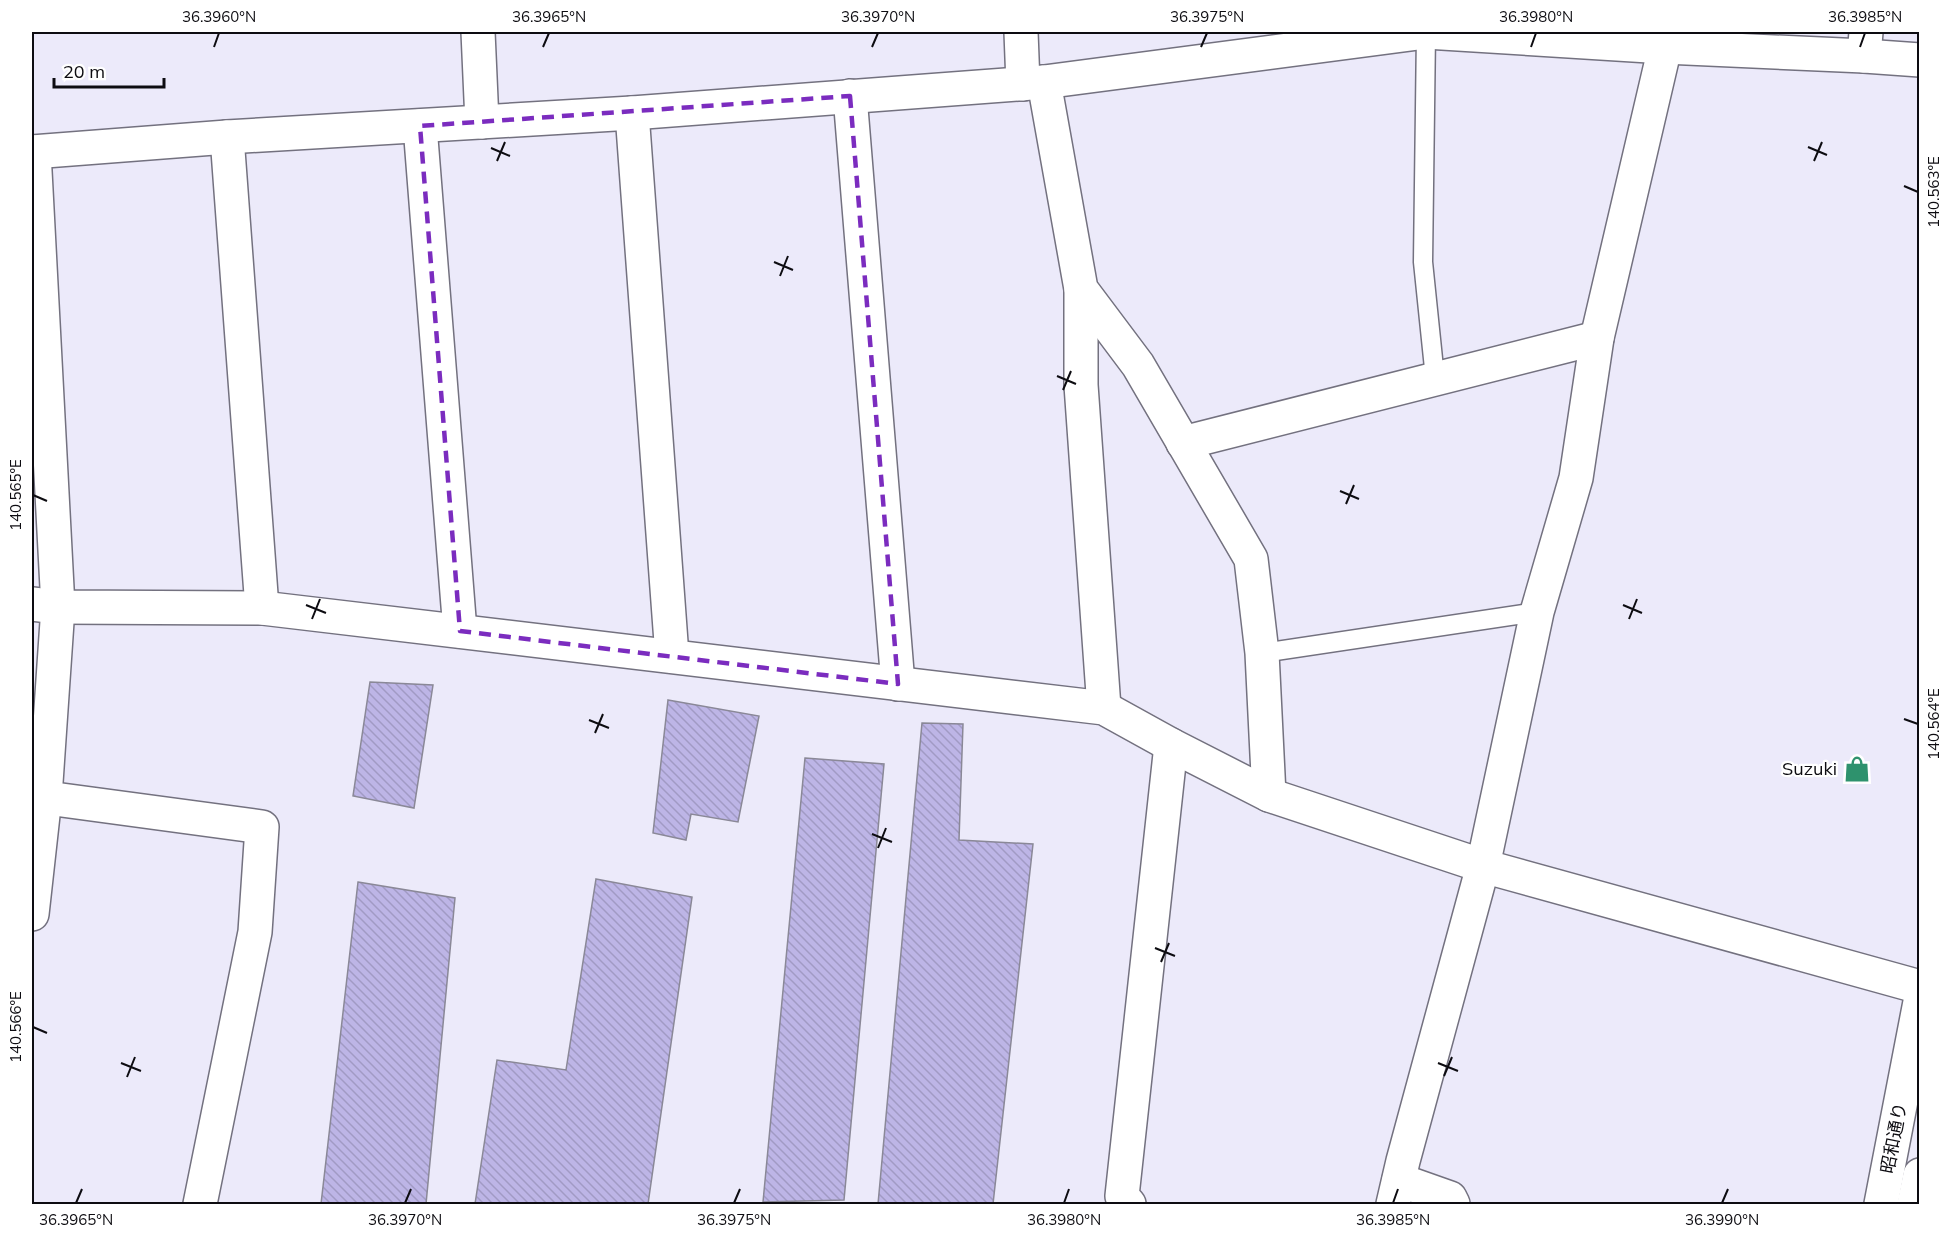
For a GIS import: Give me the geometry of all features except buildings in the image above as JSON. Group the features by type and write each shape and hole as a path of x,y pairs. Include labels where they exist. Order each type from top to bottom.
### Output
{"street":[{"path":"478,32 482,122"},
{"path":"1021,32 1081,289 1081,385 1104,708"},
{"path":"32,914 44,605 33,152 227,137 632,113 1033,83 1426,32 1665,47 1865,44 1920,60"},
{"path":"1453,1204 1450,1198 1396,1192 1484,866 1537,612 1576,478 1597,338 1665,47"},
{"path":"850,96 898,684"},
{"path":"632,113 672,656"},
{"path":"420,126 460,631"},
{"path":"227,137 262,608"},
{"path":"1081,289 1138,365 1251,559 1262,653 1269,795"},
{"path":"1183,443 1597,338"},
{"path":"44,605 262,608 1104,708 1171,746 1269,795 1484,866 1920,987"},
{"path":"1129,1204 1122,1196 1171,746"},
{"path":"38,797 262,828 255,932 200,1204"},
{"name":"昭和通り","path":"1881,1204 1920,1002"},
{"name":"昭和通り","path":"1914,1204 1920,1175"}],"lane":[{"path":"1426,32 1423,262 1435,378"},
{"path":"1262,653 1537,612"}],"highlighted area":[{"path":"850,96 898,684 460,631 420,126"}],"place":[{"name":"Suzuki","path":"1857,769"}]}
